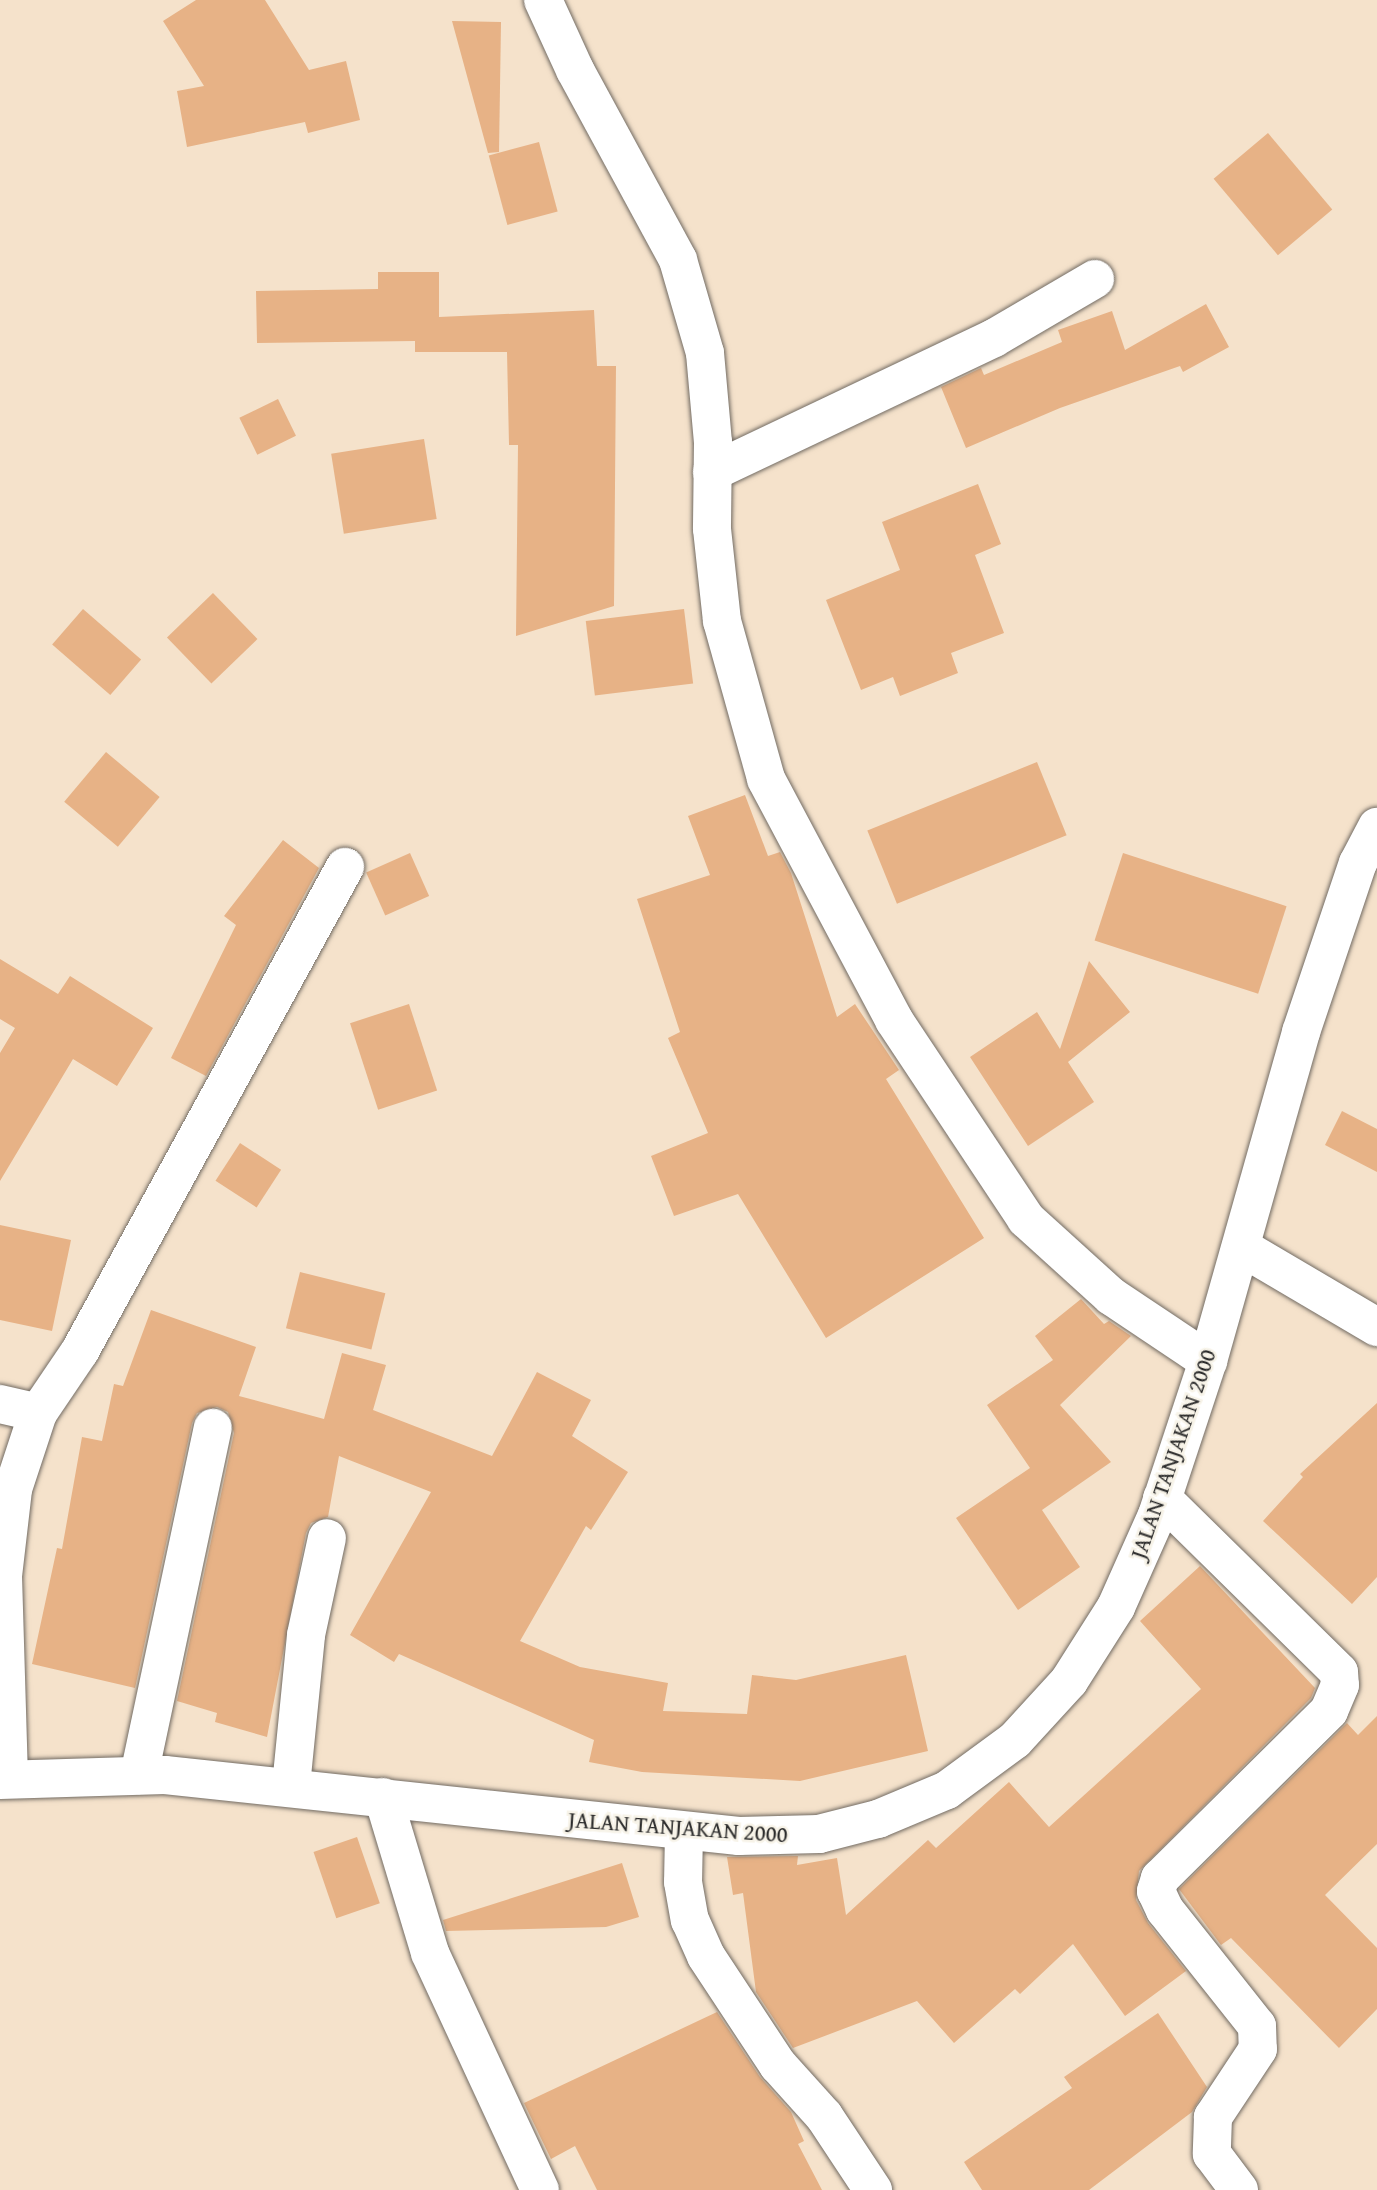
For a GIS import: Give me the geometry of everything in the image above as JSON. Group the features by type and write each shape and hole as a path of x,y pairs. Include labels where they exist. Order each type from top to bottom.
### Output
{"street":[{"path":"543,0 575,70 678,260 705,353 712,472 712,529 722,621 761,766 894,1020 1026,1219 1111,1296 1208,1361"},
{"path":"712,472 994,338 1095,279"},
{"name":"JALAN TANJAKAN 2000","path":"4,1779 139,1775 291,1786 684,1832 819,1834 878,1819 947,1790 1015,1740 1069,1681 1116,1607 1162,1498 1208,1361 1301,1032 1358,863 1377,827"},
{"path":"4,1779 2,1576 13,1489 38,1413 80,1351 345,867"},
{"path":"1241,1247 1377,1327"},
{"path":"0,1404 38,1413"},
{"path":"139,1775 213,1428"},
{"path":"1162,1498 1339,1672 1340,1685 1329,1712 1160,1878 1156,1891 1165,1910 1257,2026 1258,2049 1213,2117 1212,2154 1239,2190"},
{"path":"291,1786 306,1635 327,1538"},
{"path":"383,1797 430,1954 540,2190"},
{"path":"684,1832 683,1882 690,1920 706,1956 778,2065 824,2116 873,2190"}],"building":[{"path":"196,0 265,0 309,70 346,61 360,120 308,133 305,122 187,147 177,91 204,86 163,21"},
{"path":"452,21 501,22 499,152 488,153"},
{"path":"1268,133 1332,210 1278,255 1214,179"},
{"path":"539,142 558,212 507,225 489,155"},
{"path":"378,272 439,272 439,317 594,310 597,366 616,366 614,606 516,636 518,445 509,445 507,352 415,352 415,341 257,343 256,291 378,289"},
{"path":"1206,304 1229,347 1183,372 1180,366 1060,408 966,448 941,387 981,368 984,375 1062,342 1058,330 1112,311 1125,350"},
{"path":"278,399 296,436 257,455 239,418"},
{"path":"424,439 437,519 344,534 331,454"},
{"path":"978,484 1001,544 975,555 1004,633 951,653 958,673 900,696 893,677 861,690 826,600 900,570 882,522"},
{"path":"213,593 257,639 211,683 167,637"},
{"path":"83,609 141,660 110,695 52,644"},
{"path":"684,609 693,683 595,696 586,621"},
{"path":"106,752 160,797 118,847 64,802"},
{"path":"1037,762 1067,835 897,904 867,831"},
{"path":"745,795 768,856 780,852 791,873 837,1017 855,1004 899,1070 886,1079 984,1238 826,1338 738,1194 674,1216 651,1156 708,1133 668,1038 680,1032 637,899 710,875 688,816"},
{"path":"283,840 319,868 206,1076 171,1058 236,925 224,916"},
{"path":"410,853 429,896 385,915 366,873"},
{"path":"1123,853 1287,906 1258,994 1095,940"},
{"path":"0,959 58,994 70,976 153,1028 117,1086 73,1059 0,1181 0,1053 15,1028 0,1019"},
{"path":"1089,961 1130,1012 1068,1062 1094,1102 1028,1146 970,1057 1037,1012 1060,1049"},
{"path":"409,1004 437,1091 378,1110 350,1023"},
{"path":"1342,1111 1377,1129 1377,1172 1325,1145"},
{"path":"240,1143 281,1170 257,1207 215,1181"},
{"path":"0,1225 71,1240 52,1331 0,1320"},
{"path":"300,1272 385,1293 371,1350 286,1328"},
{"path":"1081,1299 1104,1324 1109,1321 1131,1336 1060,1405 1111,1462 1042,1510 1080,1567 1018,1610 956,1518 1030,1468 987,1405 1053,1360 1035,1336"},
{"path":"151,1310 256,1347 239,1396 324,1419 342,1353 386,1365 373,1410 492,1456 537,1372 591,1400 572,1436 628,1472 591,1530 586,1526 520,1641 580,1667 668,1683 663,1711 747,1714 752,1675 796,1680 906,1655 928,1751 800,1781 642,1772 589,1762 594,1740 399,1654 394,1662 350,1635 431,1492 339,1456 328,1517 311,1523 306,1533 267,1737 215,1722 217,1713 177,1701 234,1433 228,1412 217,1407 197,1413 192,1423 135,1688 32,1664 57,1548 62,1549 82,1437 102,1441 114,1384 123,1386"},
{"path":"1377,1403 1377,1577 1352,1604 1263,1521 1303,1477 1300,1474"},
{"path":"1200,1566 1315,1688 1311,1698 1139,1871 1136,1900 1148,1923 1186,1971 1125,2016 1073,1944 1020,1994 1015,1989 954,2043 917,2001 793,2048 756,1992 743,1893 733,1895 727,1857 798,1856 797,1865 837,1858 846,1915 928,1840 936,1848 1009,1782 1049,1827 1201,1689 1140,1621"},
{"path":"1377,1716 1377,1844 1325,1895 1377,1948 1377,2009 1339,2048 1231,1938 1221,1945 1179,1889 1347,1723 1358,1735"},
{"path":"357,1837 380,1903 336,1918 314,1852"},
{"path":"622,1863 639,1917 606,1927 446,1931 443,1920"},
{"path":"717,2012 760,2077 791,2112 804,2141 798,2144 822,2190 597,2190 575,2146 551,2159 524,2103"},
{"path":"1158,2013 1207,2087 1192,2112 1089,2190 982,2190 964,2162 1072,2088 1064,2077"}]}
